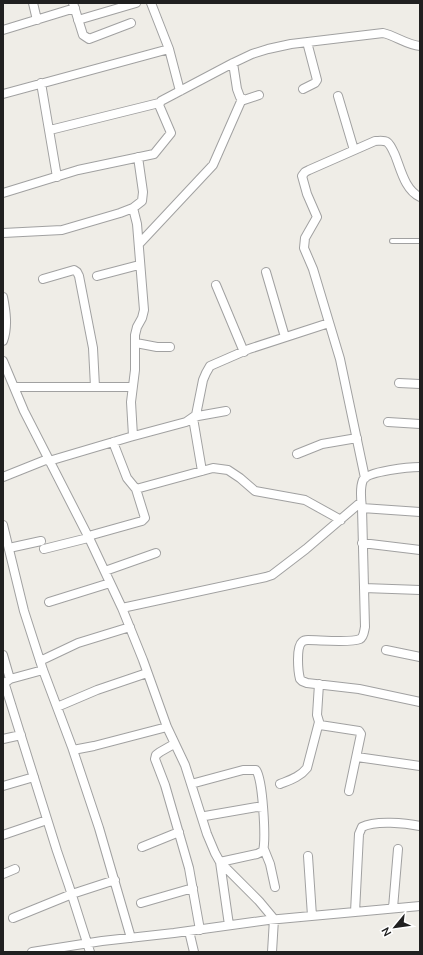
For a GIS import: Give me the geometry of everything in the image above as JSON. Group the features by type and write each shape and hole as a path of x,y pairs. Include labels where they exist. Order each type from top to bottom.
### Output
{"street":[{"path":"33,3 37,20"},
{"path":"78,20 136,3"},
{"path":"151,3 169,49 180,91"},
{"path":"3,30 37,20 74,6 83,35 88,39 131,23"},
{"path":"50,130 159,103 233,63 252,54 268,49 307,42 383,33 412,45 420,46"},
{"path":"303,89 315,83 317,80 307,42"},
{"path":"3,94 169,49"},
{"path":"233,63 237,89 242,99"},
{"path":"41,83 57,177"},
{"path":"242,99 259,95"},
{"path":"338,96 354,150"},
{"path":"139,244 214,166 242,99"},
{"path":"3,193 78,170 154,154 171,134 159,103"},
{"path":"420,197 412,192 407,186 392,149 386,141 375,141 309,170 302,176 307,194 317,217 304,238 304,248 313,269 340,359 365,478 362,484 361,505 365,627 363,636 348,641 303,641 299,652 300,679 302,681 360,689 420,702"},
{"path":"3,233 62,230 133,208 142,201 138,158"},
{"path":"133,208 139,244 139,265 144,310 136,330 135,370 132,387 133,436"},
{"path":"97,276 139,265"},
{"path":"43,279 74,270 79,276 93,348 95,387"},
{"path":"266,272 285,337"},
{"path":"216,285 244,352"},
{"path":"3,297 6,309 6,325 3,341"},
{"path":"202,471 193,418 196,415 203,380 208,368 214,364 244,352 329,323"},
{"path":"136,343 157,347 170,347"},
{"path":"3,361 48,460 105,571 130,627 174,744 185,765 207,834 220,862 230,925"},
{"path":"399,383 420,384"},
{"path":"14,387 132,387"},
{"path":"3,476 48,460 186,422 198,416 226,411"},
{"path":"388,422 420,424"},
{"path":"297,454 322,444 357,438"},
{"path":"7,553 42,545 88,538 92,535 142,521 145,518 136,489 127,478 112,442"},
{"path":"365,478 380,472 420,467"},
{"path":"136,489 213,468 228,470 255,491 305,500 340,520"},
{"path":"122,608 266,578 285,566 340,520 361,505 420,512"},
{"path":"3,525 7,553 24,611 43,670 73,750 115,880 131,938"},
{"path":"362,543 420,550"},
{"path":"105,571 156,553"},
{"path":"48,602 110,583"},
{"path":"364,588 420,590"},
{"path":"40,661 78,643 130,627"},
{"path":"386,650 420,657"},
{"path":"3,655 8,678 5,685 90,952"},
{"path":"8,678 43,670"},
{"path":"57,707 97,690 147,673"},
{"path":"280,784 298,776 307,768 318,722 319,684"},
{"path":"318,722 323,726 361,732 349,791"},
{"path":"73,750 94,746 167,726"},
{"path":"3,739 21,735"},
{"path":"174,744 156,755 155,759 165,785 179,832 193,888 200,930"},
{"path":"357,757 420,766"},
{"path":"191,784 243,770 256,770 259,777 263,808 264,849 270,864 275,887"},
{"path":"3,786 34,776"},
{"path":"205,816 257,807 263,808"},
{"path":"3,835 47,820"},
{"path":"355,912 359,834 362,827 368,824 395,823 420,826"},
{"path":"142,847 179,832"},
{"path":"220,862 257,854 262,852 264,849"},
{"path":"393,908 398,849"},
{"path":"308,856 312,916"},
{"path":"220,862 274,919 272,952"},
{"path":"3,874 15,869"},
{"path":"13,918 72,894 115,880"},
{"path":"141,903 193,888"},
{"path":"32,952 87,943 200,930 274,919 420,906"},
{"path":"189,931 194,952"}],"lane":[{"path":"392,241 420,241"}]}
